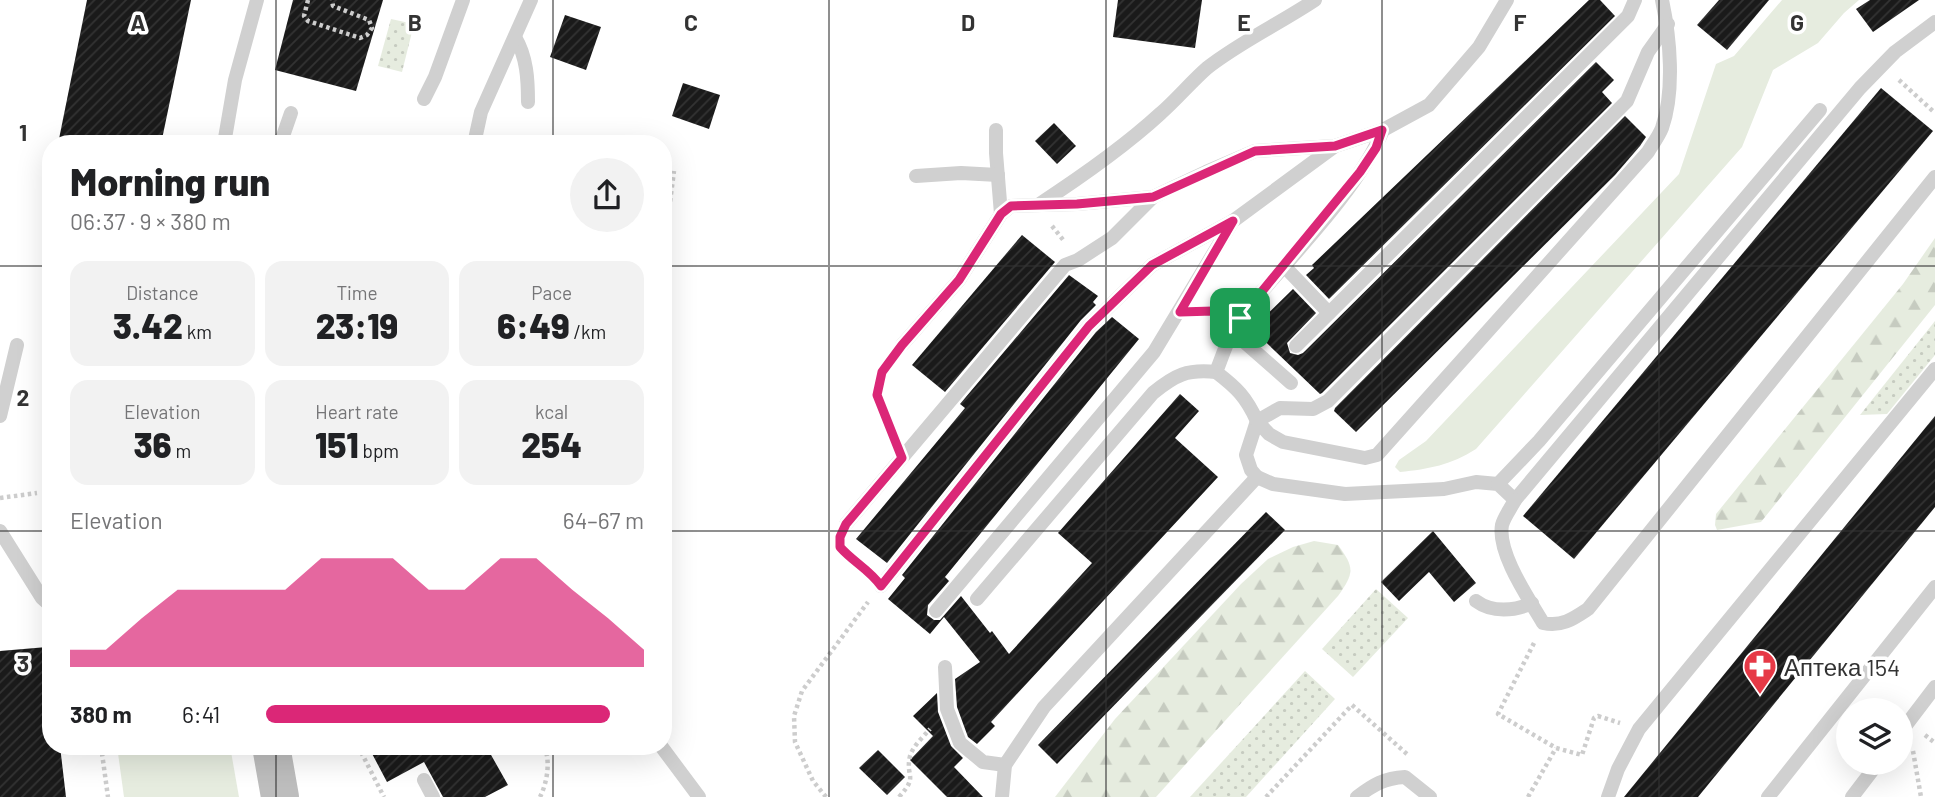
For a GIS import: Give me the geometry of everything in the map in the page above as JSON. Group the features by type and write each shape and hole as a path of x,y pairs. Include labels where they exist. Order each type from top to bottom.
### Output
{"street":[{"path":"273,755 280,797"}],"lane":[{"path":"226,135 235,80 257,0"},
{"path":"424,99 435,77 463,0"},
{"path":"476,135 481,112 531,0"},
{"path":"1038,205 1101,164 1161,114 1206,69 1246,41 1279,24 1315,0"},
{"path":"846,524 1065,265 1078,260 1112,237 1153,197 1255,151 1335,146 1382,130 1429,105 1479,47 1508,0"},
{"path":"1296,346 1628,16 1635,0"},
{"path":"977,599 1153,393 1182,373 1216,372 1238,388 1257,421 1269,434 1283,442 1365,458 1377,455 1648,152 1662,128 1669,86 1668,24 1662,0"},
{"path":"1935,22 1895,52 1860,88 1515,500 1503,523 1501,542 1543,623 1554,625 1572,620 1588,609 1935,177"},
{"path":"1515,500 1498,484 1476,482 1444,489 1345,494 1273,484 1257,477 1251,470 1246,455 1257,421 1280,408 1313,409 1328,401 1627,101 1648,52 1668,24"},
{"path":"515,37 524,63 528,102"},
{"path":"1498,484 1539,441 1820,110"},
{"path":"283,135 291,113"},
{"path":"996,130 1001,214"},
{"path":"1216,372 1240,318 1360,172 1376,148 1382,130"},
{"path":"881,586 1089,326 1152,265 1233,221 1335,146"},
{"path":"916,176 961,173 998,175"},
{"path":"902,345 959,280 1001,214 1011,206 1153,197"},
{"path":"936,611 1154,352 1233,221"},
{"path":"1284,266 1329,313"},
{"path":"1233,332 1291,383"},
{"path":"0,416 18,345"},
{"path":"1608,797 1618,769 1639,729 1935,369"},
{"path":"1002,797 1005,765 1044,707 1257,477"},
{"path":"0,531 42,597"},
{"path":"1768,797 1935,587"},
{"path":"1476,601 1483,607 1511,610 1532,603"},
{"path":"945,667 947,709 960,743 983,762 1005,765"},
{"path":"1913,716 1935,687"},
{"path":"669,755 699,797"},
{"path":"1852,797 1869,775"},
{"path":"1357,797 1376,783 1389,778 1405,777 1430,797"},
{"path":"424,780 433,797"}],"path":[{"path":"308,0 304,16 308,21 360,38 368,36 372,28 369,20 333,6 332,0"},
{"path":"1901,81 1935,113"},
{"path":"672,187 674,171"},
{"path":"902,345 882,372 877,395 902,458"},
{"path":"0,498 37,493"},
{"path":"826,797 813,781 795,741 794,716 802,691 881,586 872,573 840,547 840,537 846,524"},
{"path":"1538,634 1498,714 1556,748 1582,755 1594,718"},
{"path":"1265,797 1352,705 1400,748"},
{"path":"899,797 912,778 909,760 912,750 947,709"},
{"path":"1913,747 1921,797"},
{"path":"1528,797 1556,748"},
{"path":"102,755 108,797"},
{"path":"363,755 384,797"},
{"path":"540,797 546,786 547,755"}],"green space":[{"path":"1782,0 1859,0 1818,43 1773,70 1742,147 1476,449 1440,465 1400,472 1395,467 1399,460 1426,441 1679,174 1716,64 1734,56"},
{"path":"391,19 414,24 402,72 378,66"},
{"path":"1935,238 1935,305 1761,522 1717,530 1716,514 1903,284"},
{"path":"1935,321 1935,355 1887,414 1860,415"},
{"path":"1314,541 1338,545 1344,553 1350,565 1350,576 1343,588 1156,797 1055,797 1115,719 1241,584 1268,559"},
{"path":"1376,589 1408,618 1353,677 1322,649"},
{"path":"1305,671 1335,699 1246,797 1190,797"},
{"path":"118,755 232,755 239,797 124,797"}],"building":[{"path":"87,0 191,0 163,135 60,135"},
{"path":"293,0 383,0 356,91 275,70"},
{"path":"1118,0 1202,0 1195,48 1113,37"},
{"path":"1589,0 1600,0 1615,16 1329,299 1306,275 1314,268 1312,265"},
{"path":"1719,0 1769,0 1727,50 1697,25"},
{"path":"1870,0 1919,0 1873,32 1856,9"},
{"path":"565,15 601,27 586,70 550,57"},
{"path":"1596,62 1614,80 1602,92 1612,103 1322,393 1252,329 1293,289 1316,313 1287,343 1290,353 1303,353"},
{"path":"683,83 720,95 709,129 672,116"},
{"path":"1881,88 1933,131 1574,559 1523,516"},
{"path":"1625,116 1646,137 1640,146 1615,175 1356,432 1334,411 1335,408"},
{"path":"1054,123 1076,146 1057,164 1035,141"},
{"path":"1022,235 1055,262 945,392 912,365"},
{"path":"1069,275 1098,296 1093,302 1096,305 1081,320 887,563 856,539 965,408 960,404"},
{"path":"1112,317 1139,339 945,577 949,581 928,605 927,615 934,620 940,620 961,596 1009,654 1092,563 1058,533 1180,394 1199,411 1175,438 1218,477 991,722 995,726 977,744 968,737 957,707 955,679 980,662 944,617 930,634 888,599 905,578 902,575 1096,332"},
{"path":"1935,416 1935,507 1698,797 1624,797"},
{"path":"1266,512 1285,530 1057,764 1038,745"},
{"path":"1433,531 1476,583 1454,602 1429,572 1399,601 1381,582"},
{"path":"42,647 42,755 61,755 66,797 0,797 0,651"},
{"path":"937,693 938,712 951,746 963,758 954,767 983,797 947,797 910,760 933,736 913,716"},
{"path":"878,750 905,777 887,795 859,768"},
{"path":"373,755 491,755 508,785 485,797 443,797 424,762 387,782"}],"place":[{"name":"Аптека 154","path":"1760,696"}],"route":[{"path":"1382,130 1376,148 1360,172 1240,318 1213,311 1180,312 1233,221 1152,265 1089,326 881,586 872,573 840,547 840,537 846,524 902,458 877,395 882,372 959,280 1001,214 1011,206 1077,204 1153,197 1255,151 1335,146 1382,130"}]}
